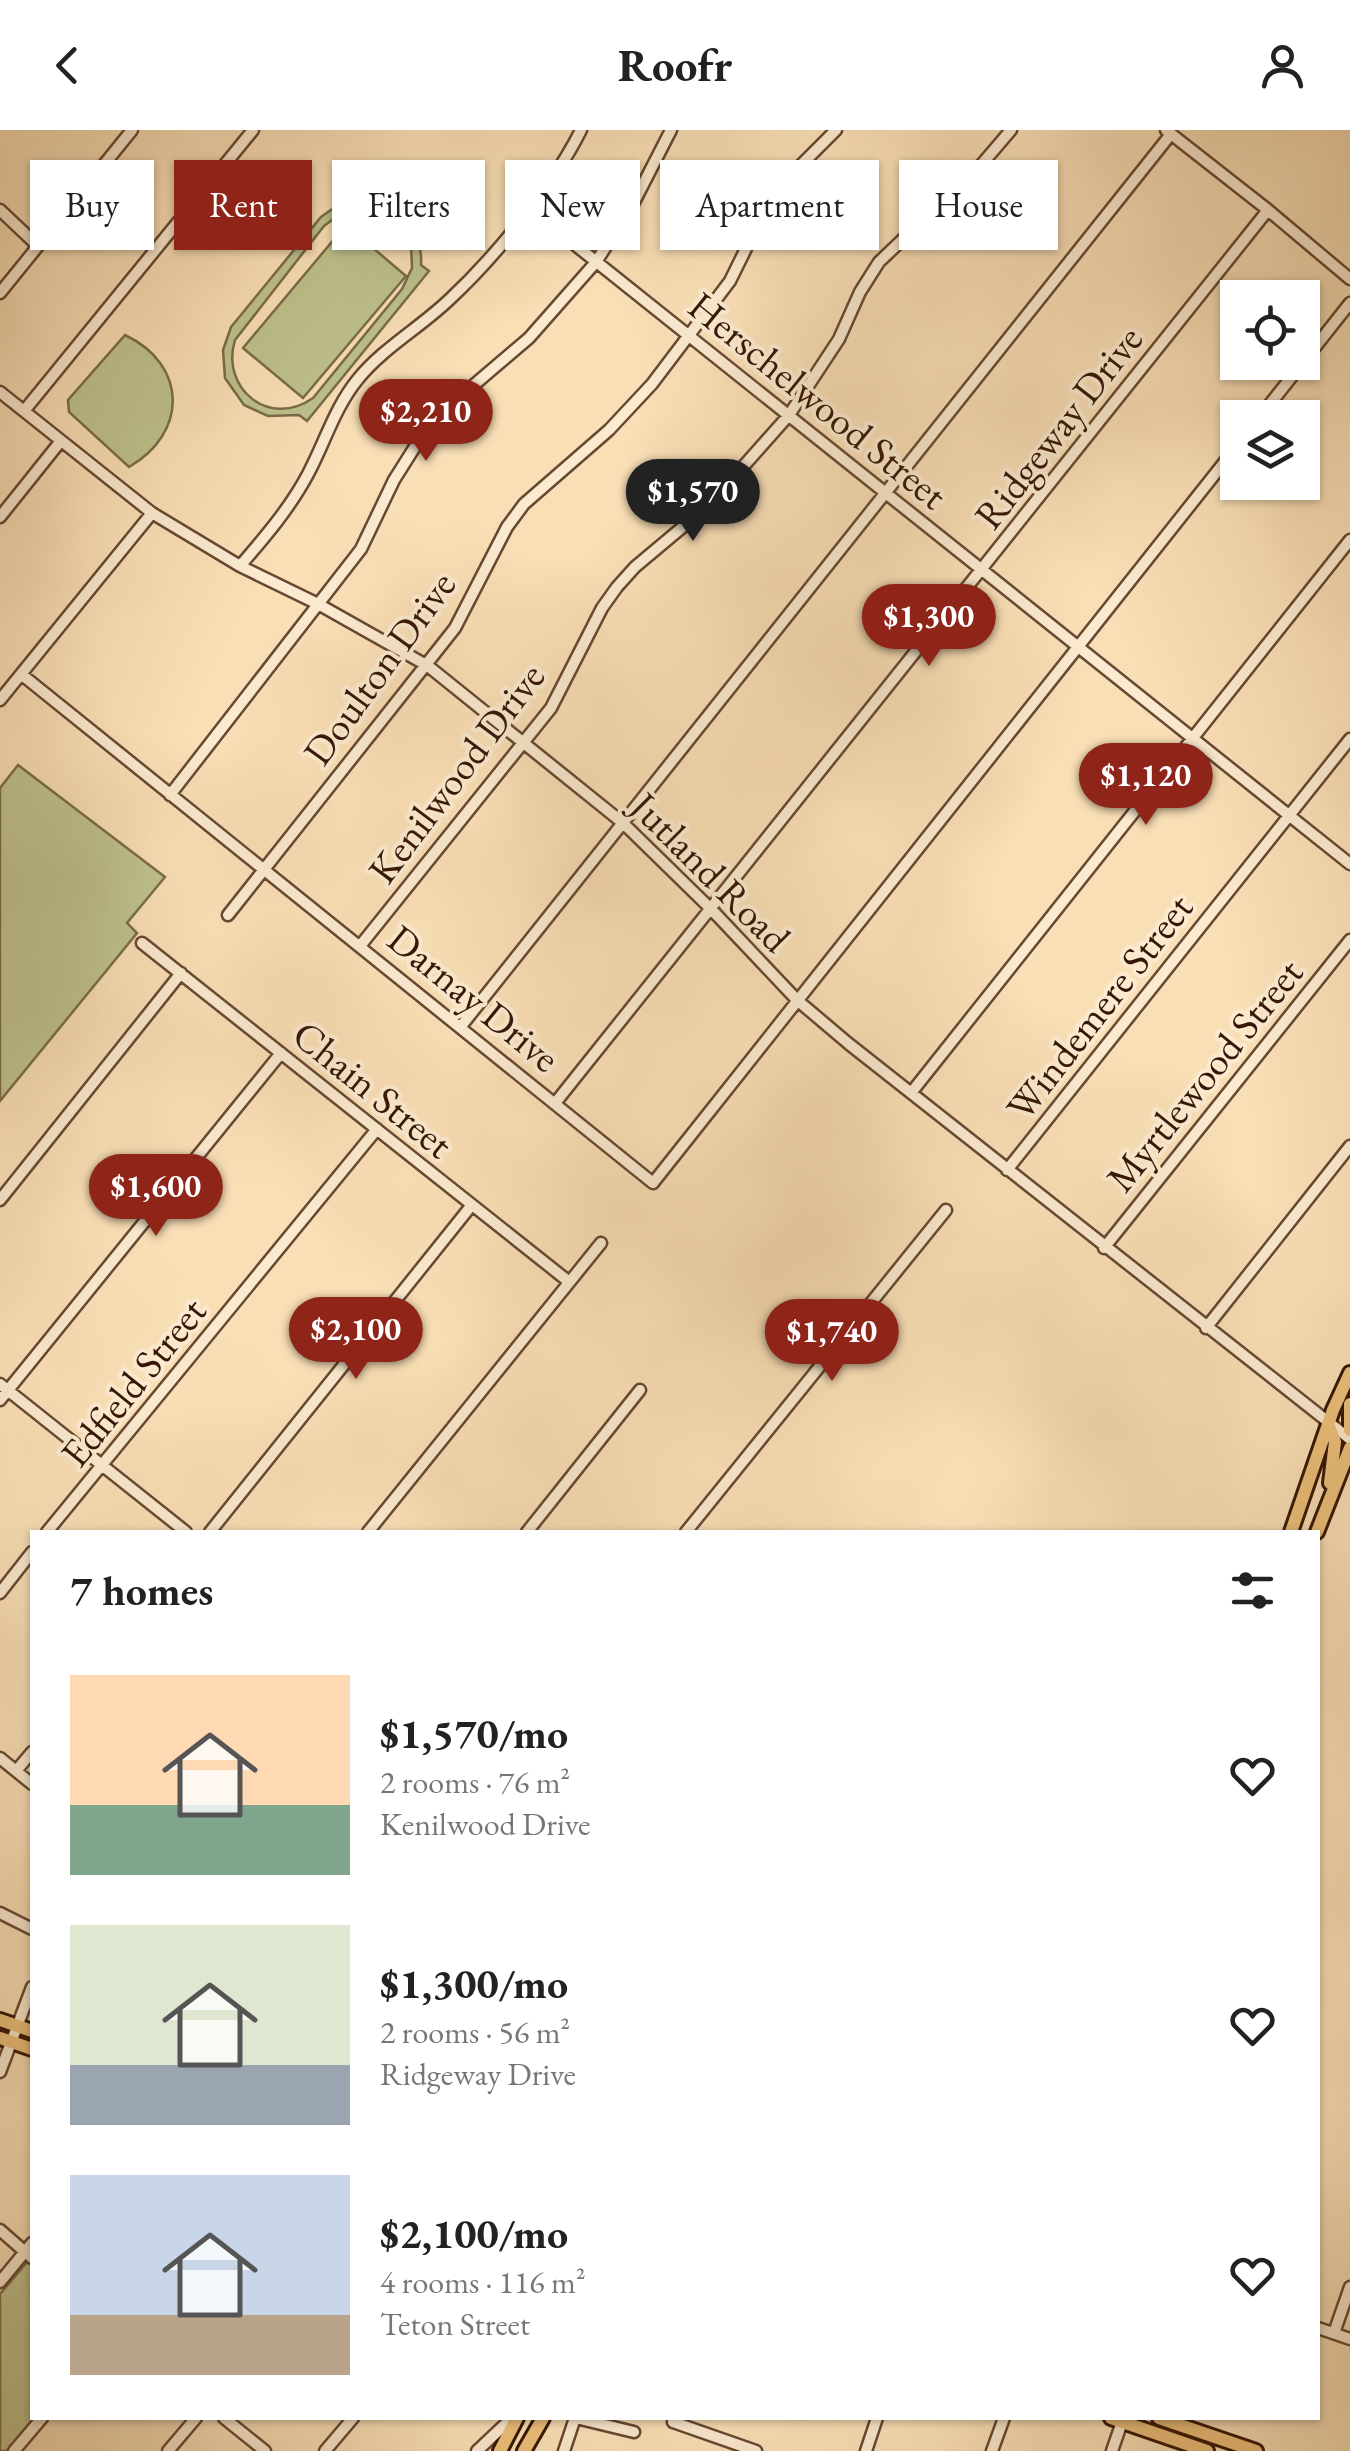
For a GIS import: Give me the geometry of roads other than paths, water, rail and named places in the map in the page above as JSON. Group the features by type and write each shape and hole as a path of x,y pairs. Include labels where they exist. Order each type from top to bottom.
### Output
{"main road":[{"path":"1292,1530 1350,1372"},
{"path":"1350,1404 1350,1430"},
{"path":"1326,1506 1335,1442 1328,1424"},
{"path":"1317,1530 1350,1448"},
{"path":"0,2020 26,2029"},
{"path":"6,2040 30,2048"},
{"path":"500,2451 513,2420"},
{"path":"524,2451 542,2420"},
{"path":"1122,2420 1207,2451"},
{"path":"1163,2420 1232,2447 1256,2451"}],"street":[{"path":"24,412 253,130"},
{"path":"564,160 580,130"},
{"path":"170,795 361,550 394,480 423,434 529,338 596,262 632,206 671,130"},
{"name":"Doulton Drive","path":"228,915 428,666 455,628 507,527 524,504 608,430 652,384 730,281 783,183 836,130"},
{"name":"Kenilwood Drive","path":"360,946 550,708 594,621 617,587 709,505 789,415 839,339 860,292 879,262 982,164 1011,130"},
{"path":"462,1026 1168,132 1350,279"},
{"path":"103,160 124,133"},
{"path":"0,210 30,238"},
{"name":"Ridgeway Drive","path":"556,1102 1268,210"},
{"path":"240,566 296,495 359,378 450,299 505,236"},
{"path":"0,293 34,250"},
{"name":"Herschelwood Street","path":"581,250 1350,864"},
{"path":"1273,400 1350,303"},
{"name":"Jutland Road","path":"0,392 152,513 240,566 318,604 428,666 623,823 796,1000 1104,1248 1350,1439"},
{"path":"0,517 60,442"},
{"path":"796,1000 1220,468"},
{"path":"0,700 152,513"},
{"path":"911,1093 1350,540"},
{"name":"Darnay Drive","path":"21,674 654,1182 796,1000"},
{"name":"Windemere Street","path":"1007,1170 1350,739"},
{"name":"Myrtlewood Street","path":"1104,1248 1350,940"},
{"name":"Chain Street","path":"142,943 568,1281"},
{"path":"0,1200 181,973"},
{"path":"0,1400 4,1387 280,1052"},
{"name":"Edfield Street","path":"50,1530 378,1129"},
{"path":"1206,1328 1350,1146"},
{"path":"212,1530 471,1206"},
{"path":"688,1530 946,1210"},
{"path":"370,1530 601,1243"},
{"path":"4,1387 183,1530"},
{"path":"528,1530 640,1390"},
{"path":"0,1593 30,1555"},
{"path":"16,1772 30,1754"},
{"path":"0,1758 30,1782"},
{"path":"0,1913 30,1928"},
{"path":"0,2072 6,2040 26,2029 30,2001"},
{"path":"0,2230 30,2251 0,2282"},
{"path":"1334,2334 1350,2288"},
{"path":"1320,2329 1350,2339"},
{"path":"14,2451 40,2420"},
{"path":"168,2451 194,2420"},
{"path":"226,2420 264,2451"},
{"path":"325,2451 350,2420"},
{"path":"476,2451 512,2420"},
{"path":"564,2451 575,2420"},
{"path":"584,2420 634,2432"},
{"path":"866,2451 876,2420"},
{"path":"992,2451 1003,2420"},
{"path":"1112,2451 1119,2420"},
{"path":"673,2422 756,2451"}]}
